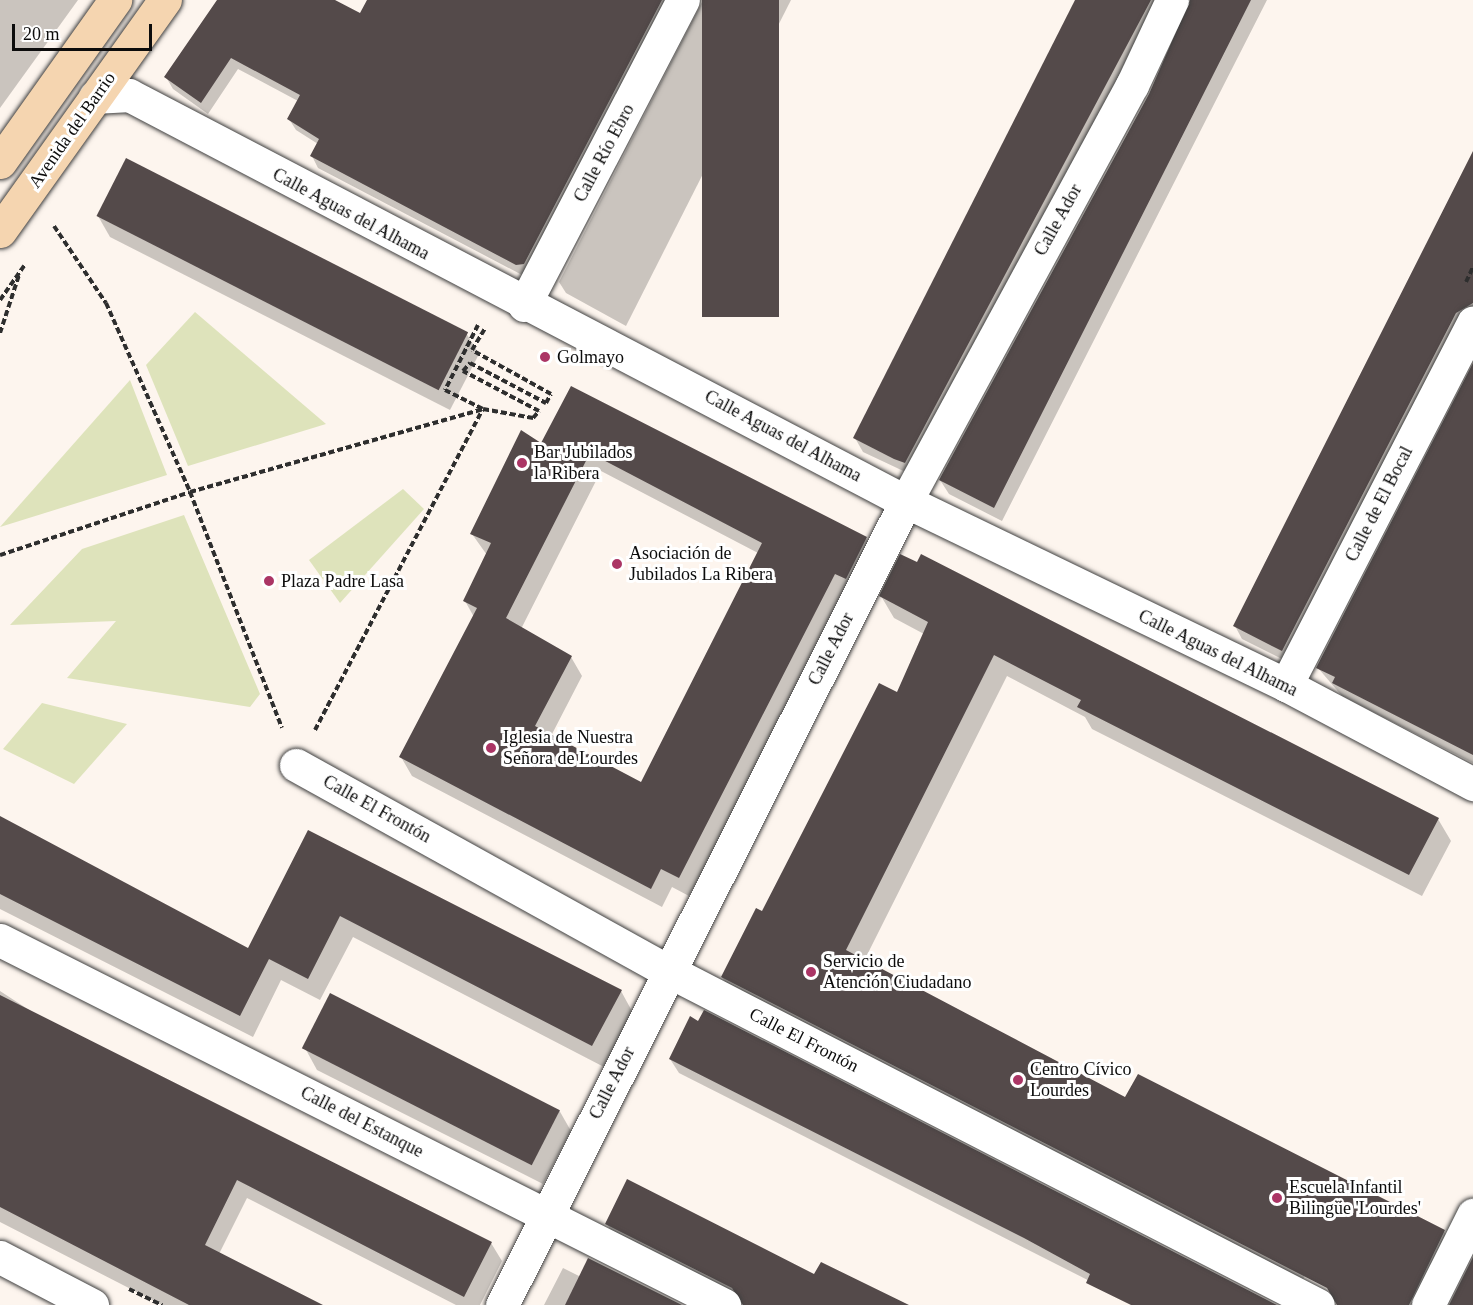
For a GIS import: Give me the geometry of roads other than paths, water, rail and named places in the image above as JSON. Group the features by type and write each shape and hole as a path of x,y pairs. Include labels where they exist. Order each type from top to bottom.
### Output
{"street":[{"path":"0,162 115,0"},
{"name":"Avenida del Barrio","path":"0,231 165,0"},
{"name":"Calle Río Ebro","path":"525,305 683,0"},
{"name":"Calle Ador","path":"502,1305 906,501 1132,86 1172,0"},
{"name":"Calle Aguas del Alhama","path":"95,97 129,95 525,305 906,501 1286,685 1473,784"},
{"name":"Calle de El Bocal","path":"1286,685 1473,322"},
{"name":"Calle El Frontón","path":"296,765 669,970 1318,1305"},
{"name":"Calle del Estanque","path":"0,940 724,1305"},
{"path":"1428,1305 1473,1215"},
{"path":"0,1257 92,1305"}],"place":[{"name":"Golmayo","path":"545,357"},
{"name":"Bar Jubilados la Ribera","path":"522,463"},
{"name":"Asociación de Jubilados La Ribera","path":"617,564"},
{"name":"Plaza Padre Lasa","path":"269,581"},
{"name":"Iglesia de Nuestra Señora de Lourdes","path":"491,748"},
{"name":"Servicio de Atención Ciudadano","path":"811,972"},
{"name":"Centro Cívico Lourdes","path":"1018,1080"},
{"name":"Escuela Infantil Bilingüe 'Lourdes'","path":"1277,1198"}]}
